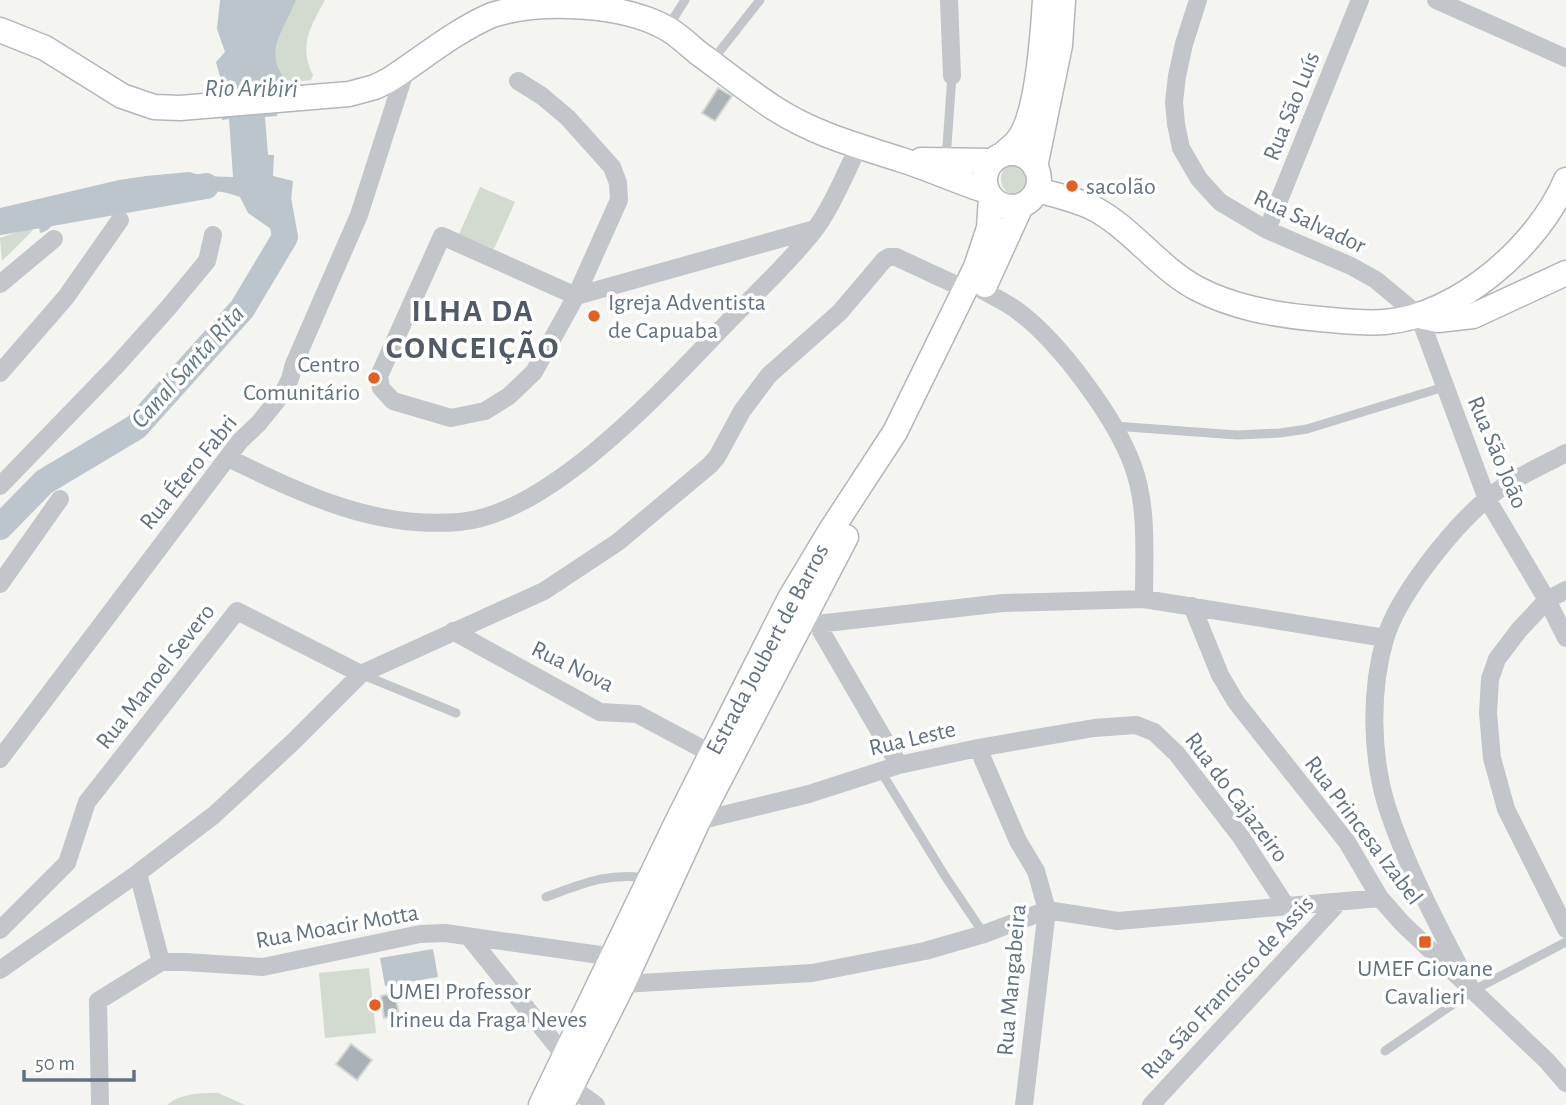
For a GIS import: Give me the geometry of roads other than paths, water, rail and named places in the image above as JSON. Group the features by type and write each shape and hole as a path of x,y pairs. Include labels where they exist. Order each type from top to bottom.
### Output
{"main road":[{"path":"989,194 985,180 987,170 1020,138 1028,117 1041,51 1045,0"},
{"name":"Estrada Joubert de Barros","path":"541,1105 650,878 789,600 895,432 1031,188 1060,45 1063,0"},
{"path":"0,30 45,48 122,96 154,107 209,107 349,94 375,87 494,14 523,6 576,4 612,10 667,29 775,108 807,127 858,148 903,160 989,194 999,204 1010,207 1031,188"},
{"path":"903,160 946,161 998,158 1012,153 1022,155 1031,188"},
{"path":"1031,188 1093,208 1121,227 1176,276 1223,301 1256,311 1354,322 1385,322 1419,316 1444,305 1497,269 1530,239 1560,195 1566,180"},
{"name":"Estrada Joubert de Barros","path":"567,1096 623,984 698,821 808,623 842,543 895,460 973,290 976,267 989,228 989,194"},
{"path":"1419,316 1438,320 1474,316 1566,273"}],"street":[{"path":"949,0 952,76"},
{"name":"Rua Salvador","path":"1198,0 1177,76 1175,124 1181,148 1199,179 1220,202 1240,216 1351,266 1376,280 1419,316"},
{"path":"1436,0 1566,58"},
{"name":"Rua São Luís","path":"1267,230 1355,2"},
{"name":"Rua Étero Fabri","path":"0,759 240,441 271,408 290,379 294,363 359,215 405,69"},
{"path":"518,81 542,96 568,118 612,167 618,183 618,200 576,296 534,372 509,396 485,411 451,418 393,401 381,388 379,376 442,236 576,296 815,229"},
{"path":"228,457 331,505 354,512 420,522 461,522 495,513 530,498 597,451 788,261 815,229 858,148"},
{"path":"0,373 66,297 120,220"},
{"path":"0,486 168,309 207,261 214,235"},
{"path":"0,284 54,239"},
{"path":"0,970 138,873 214,815 361,674 544,591 618,542 717,457 742,411 769,375 840,312 889,257 896,257 1019,312 1056,347 1114,426 1133,467 1143,519 1143,599"},
{"name":"Rua São João","path":"1419,316 1487,499 1566,638"},
{"path":"1472,990 1425,899 1387,806 1376,741 1375,704 1385,638 1399,606 1417,579 1448,540 1487,499 1510,483 1566,453"},
{"path":"0,584 60,499"},
{"path":"1566,590 1546,600 1497,659 1490,679 1488,713 1492,758 1506,809 1566,929"},
{"path":"900,765 808,623 1003,603 1143,599 1385,638"},
{"name":"Rua Princesa Izabel","path":"1192,606 1220,675 1236,702 1347,842 1380,898 1402,923 1547,1061 1566,1083"},
{"name":"Rua Manoel Severo","path":"0,930 67,863 86,802 237,611 361,674"},
{"name":"Rua Nova","path":"453,631 600,712 637,714 712,754"},
{"name":"Rua Leste","path":"698,821 809,793 880,770 978,748 1115,725 1141,727"},
{"name":"Rua do Cajazeiro","path":"1141,727 1154,732 1177,754 1241,837 1286,906"},
{"name":"Rua Mangabeira","path":"978,748 1018,841 1036,871 1047,910 1024,1105"},
{"path":"100,1105 98,1001 161,962 138,873"},
{"path":"623,984 812,973 925,951 984,934 1047,910 1118,921 1380,898"},
{"name":"Rua São Francisco de Assis","path":"1151,1105 1339,902"},
{"name":"Rua Moacir Motta","path":"161,962 185,961 263,967 420,934 445,933 614,957"},
{"path":"469,937 564,1055"},
{"path":"567,1096 596,1105"}],"lane":[{"path":"667,29 685,0"},
{"path":"711,62 760,0"},
{"path":"946,161 952,76"},
{"path":"1114,426 1237,435 1280,433 1307,429 1444,387"},
{"name":"Rua Manoel Severo","path":"361,674 456,713"},
{"path":"880,770 984,934"},
{"path":"546,897 609,876 650,878"},
{"path":"1385,1051 1472,990 1566,942"}],"water":[{"name":"Rio Aribiri","path":"220,0 296,0 276,47 278,66 283,76 277,116 265,117 268,155 274,155 273,176 293,181 287,240 248,213 240,197 203,190 139,192 132,205 117,201 89,207 62,217 48,230 40,233 39,227 28,220 0,229 0,208 119,180 189,172 203,176 233,177 229,119 222,120 216,95 222,84 216,62 225,52 217,29"},
{"path":"433,949 438,977 385,986 380,958"}],"waterway":[{"name":"Rio Aribiri","path":"0,222 206,186"},
{"name":"Canal Santa Rita","path":"0,527 44,482 136,427 242,309 285,237 279,204"}],"place":[{"name":"sacolão","path":"1072,186"},
{"name":"Igreja Adventista de Capuaba","path":"594,316"},
{"name":"Centro Comunitário","path":"374,378"},
{"name":"UMEF Giovane Cavalieri","path":"1425,942"},
{"name":"UMEI Professor Irineu da Fraga Neves","path":"375,1005"}],"district":[{"name":"ILHA DA CONCEIÇÃO","path":"473,328"}]}
